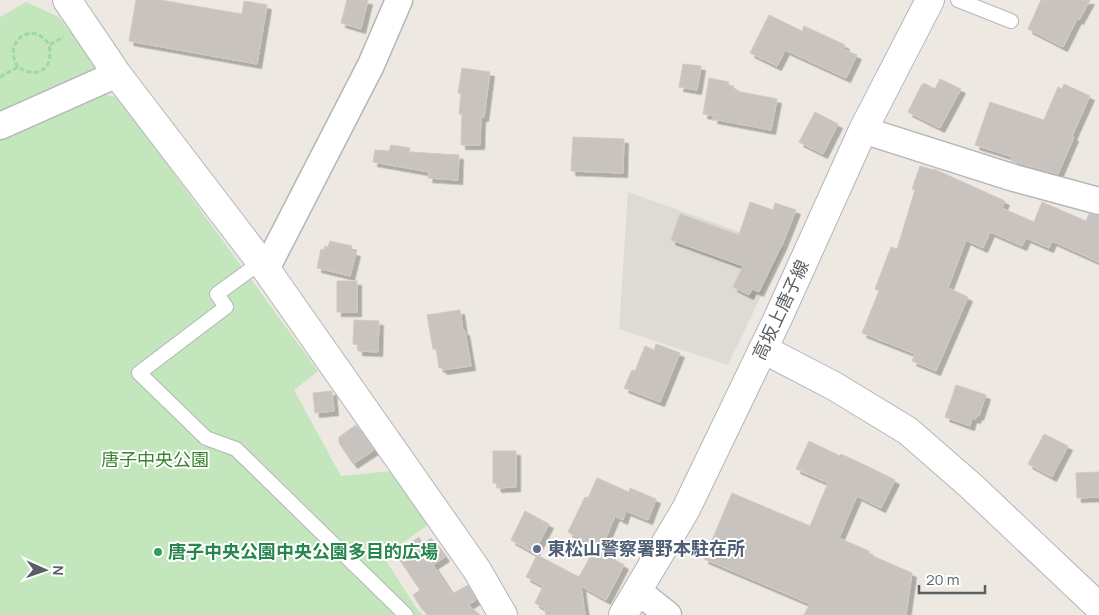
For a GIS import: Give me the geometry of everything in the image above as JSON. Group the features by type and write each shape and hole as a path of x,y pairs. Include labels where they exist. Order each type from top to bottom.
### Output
{"street":[{"path":"67,0 117,74 264,266 477,570 503,615"},
{"path":"264,266 371,65 399,0"},
{"name":"高坂上唐子線","path":"623,615 686,509 763,350 862,130 930,0"},
{"path":"0,126 117,74"},
{"path":"862,130 1014,178 1099,201"},
{"path":"763,350 834,386 908,431 971,486 1099,607"},
{"path":"638,591 668,615"}],"lane":[{"path":"958,0 1011,21"},
{"path":"264,266 217,294 226,307 140,373 206,438 236,449 406,615"}],"path":[{"path":"49,45 84,25"},
{"path":"29,33 38,34 46,39 52,55 46,68 32,73 18,67 14,60 13,50 15,43 20,37 29,33"},
{"path":"0,77 18,67"}],"shaded area":[{"path":"628,192 784,248 728,365 619,329"}],"green space":[{"path":"26,2 59,17 97,68 95,77 0,118 0,17"},
{"name":"唐子中央公園","path":"100,94 118,97 318,371 294,390 341,476 391,471 428,525 383,556 417,609 423,615 0,615 0,135"}],"building":[{"path":"136,0 160,0 242,14 244,1 267,5 257,64 129,41"},
{"path":"347,0 368,0 361,29 341,23"},
{"path":"1041,0 1090,0 1079,20 1077,19 1063,47 1028,29"},
{"path":"769,15 802,31 804,26 845,45 843,49 857,55 846,78 785,50 777,66 750,53"},
{"path":"683,64 701,66 697,90 679,87"},
{"path":"462,68 490,72 484,117 481,117 480,145 461,145 462,114 459,114 461,94 458,93"},
{"path":"709,78 729,82 728,85 734,86 733,88 736,91 777,99 771,130 713,119 714,116 703,114"},
{"path":"940,79 961,89 940,128 908,112 922,84 924,83 935,89"},
{"path":"1064,84 1090,96 1058,174 1011,161 1013,157 975,145 990,102 1044,120 1058,87 1062,89"},
{"path":"815,112 838,124 823,154 799,142"},
{"path":"573,137 624,139 623,173 571,171"},
{"path":"391,145 410,148 409,152 459,155 458,180 428,178 429,172 373,162 375,150 389,151"},
{"path":"920,166 934,169 1005,201 1002,208 1034,222 1042,202 1086,221 1089,214 1099,216 1099,262 1052,241 1049,248 1026,238 1022,246 990,232 983,248 966,240 948,288 968,297 936,371 912,361 915,354 862,333 879,291 875,289 891,247 897,249 915,190 912,189"},
{"path":"750,202 773,210 775,203 796,210 782,245 759,292 752,289 749,295 733,287 743,266 671,240 680,214 739,235"},
{"path":"330,241 352,246 351,251 356,252 350,276 317,268 321,249 324,250 325,246 328,247"},
{"path":"337,281 357,281 357,312 337,312"},
{"path":"460,310 471,366 442,370 442,367 439,368 436,349 433,349 427,315"},
{"path":"354,320 379,321 378,352 358,351 358,345 353,344"},
{"path":"656,344 680,353 660,402 624,388 632,370 635,371 645,346 654,350"},
{"path":"956,385 986,395 979,416 977,415 976,419 972,418 970,426 945,417"},
{"path":"332,391 334,411 315,413 313,393"},
{"path":"356,425 374,450 353,464 339,443 339,437"},
{"path":"1044,434 1068,446 1052,477 1028,464"},
{"path":"809,441 895,480 881,508 857,496 839,538 869,551 868,554 912,573 906,615 804,615 810,604 704,559 732,493 810,526 828,483 796,469"},
{"path":"493,451 516,451 516,487 497,488 496,483 493,483"},
{"path":"1099,472 1099,497 1077,498 1076,473"},
{"path":"597,478 629,492 630,488 656,499 648,520 626,511 623,520 615,516 601,550 568,532 585,497 588,498"},
{"path":"525,511 549,524 534,553 511,540"},
{"path":"419,537 423,544 431,538 445,557 433,565 452,594 468,585 476,600 468,605 480,615 429,615 422,609 413,595 420,590 395,553"},
{"path":"595,548 624,565 606,600 581,586 585,615 546,615 545,609 535,603 543,586 526,577 537,555 579,577"}],"place":[{"name":"東松山警察署野本駐在所","path":"537,549"},
{"name":"唐子中央公園中央公園多目的広場","path":"158,552"}]}
